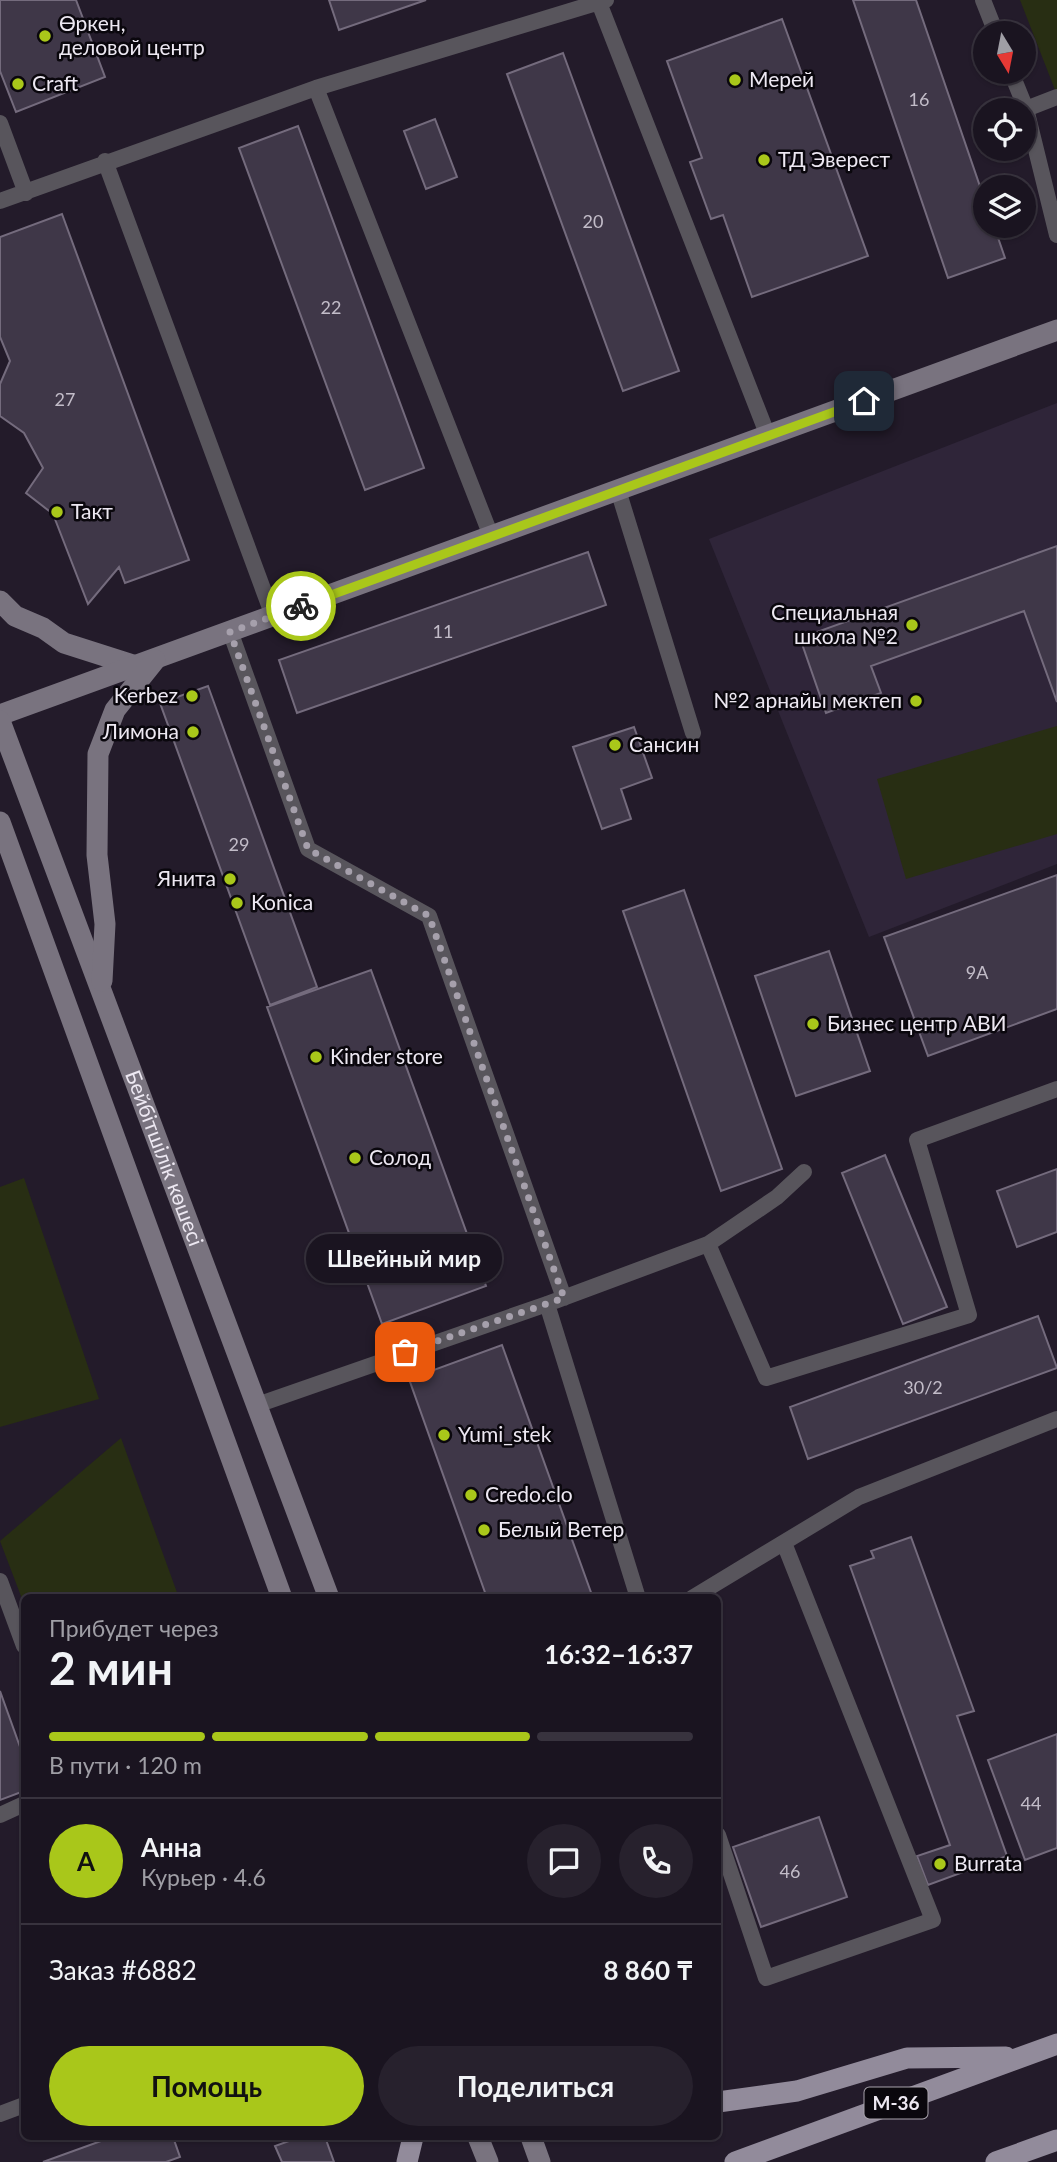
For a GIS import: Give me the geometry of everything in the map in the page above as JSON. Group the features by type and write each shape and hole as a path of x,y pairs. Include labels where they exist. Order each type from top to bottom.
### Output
{"main road":[{"path":"0,715 1057,330"},
{"path":"0,601 15,616 43,628 64,643 146,662"},
{"path":"101,990 105,924 97,855 99,754 115,710 146,662"},
{"name":"Бейбітшілік көшесі","path":"0,721 328,1594"},
{"name":"Бейбітшілік көшесі","path":"0,822 281,1594"},
{"name":"M-36","path":"735,2162 1057,2044"},
{"path":"721,2102 797,2091 907,2058 1022,2057"},
{"path":"407,2162 412,2140"},
{"path":"479,2140 488,2162"},
{"path":"532,2140 540,2162"},
{"path":"996,2162 1057,2140"}],"lane":[{"path":"984,0 992,21"},
{"path":"0,201 105,161 316,88 601,1 768,436"},
{"path":"316,88 491,536"},
{"path":"1036,105 1057,97"},
{"path":"0,122 26,193"},
{"path":"1036,150 1057,235"},
{"path":"105,161 274,616"},
{"path":"618,490 693,733"},
{"path":"230,632 308,849 429,916 564,1298"},
{"path":"708,1244 766,1378 969,1315 917,1140 1057,1089"},
{"path":"257,1405 564,1298 708,1244 777,1197 804,1172"},
{"path":"547,1304 637,1594"},
{"path":"699,1594 859,1497 1057,1419"},
{"path":"721,1844 766,1978 933,1920 784,1543"},
{"path":"0,1581 21,1638"},
{"path":"0,1815 21,1805"},
{"path":"0,2115 21,2106"}],"shaded area":[{"name":"№2 арнайы мектеп","path":"1057,403 1057,864 869,937 709,539"}],"green space":[{"path":"1020,0 1057,0 1057,95 1036,41 1036,21 1028,21"},
{"path":"1057,726 1057,834 906,879 877,779"},
{"path":"24,1178 99,1399 0,1427 0,1187"},
{"path":"121,1438 178,1594 21,1594 21,1596 0,1541"}],"building":[{"name":"Өркен, деловой центр","path":"0,0 76,0 105,77 16,112 0,71"},
{"path":"329,0 426,0 339,30"},
{"path":"853,0 916,0 976,175 973,175 973,238 998,238 1005,258 948,278"},
{"name":"ТД Эверест","path":"782,19 868,256 752,297 723,215 711,219 690,162 702,158 667,61"},
{"path":"563,53 679,371 623,391 507,74"},
{"path":"435,119 457,177 426,189 404,131"},
{"path":"298,126 424,468 365,490 239,148"},
{"path":"62,214 189,560 125,583 119,567 88,604 53,514 26,493 43,468 24,433 0,416 0,384 10,361 0,337 0,237"},
{"name":"Специальная школа №2","path":"1057,546 1057,702 1024,611 871,666 881,693 826,713 800,638"},
{"path":"588,552 606,605 297,713 279,660"},
{"path":"208,686 317,987 270,1005 160,703"},
{"path":"634,727 652,778 621,789 631,819 602,829 573,747"},
{"path":"1057,875 1057,1009 928,1056 884,937"},
{"path":"684,890 782,1169 721,1191 623,911"},
{"name":"Бизнес центр АВИ","path":"829,951 870,1071 796,1096 755,976"},
{"path":"371,970 486,1286 382,1324 267,1007"},
{"path":"885,1155 947,1307 903,1324 842,1173"},
{"path":"1057,1169 1057,1232 1017,1247 997,1191"},
{"path":"1038,1316 1057,1368 808,1459 790,1407"},
{"path":"502,1345 592,1594 486,1594 409,1379"},
{"path":"911,1537 974,1711 957,1716 1007,1856 928,1885 917,1856 950,1845 850,1566 874,1558 871,1551"},
{"path":"0,1691 21,1750 21,1792 0,1800"},
{"path":"1057,1734 1057,1848 1025,1860 988,1760"},
{"path":"819,1817 847,1897 761,1927 733,1847"},
{"path":"104,2140 174,2140 180,2157 166,2162 43,2162"},
{"path":"292,2140 326,2140 334,2162 282,2162 275,2146"}],"way so far":[{"path":"301,606 230,632 308,849 429,916 564,1298 405,1352"}],"place":[{"name":"Өркен, деловой центр","path":"45,36"},
{"name":"Мерей","path":"735,80"},
{"name":"Craft","path":"18,84"},
{"name":"ТД Эверест","path":"764,160"},
{"name":"Такт","path":"57,512"},
{"name":"Специальная школа №2","path":"912,625"},
{"name":"Kerbez","path":"192,696"},
{"name":"№2 арнайы мектеп","path":"916,701"},
{"name":"Лимона","path":"193,732"},
{"name":"Сансин","path":"615,745"},
{"name":"Янита","path":"230,879"},
{"name":"Konica","path":"237,903"},
{"name":"Бизнес центр АВИ","path":"813,1024"},
{"name":"Kinder store","path":"316,1057"},
{"name":"Солод","path":"355,1158"},
{"name":"Швейный мир","path":"405,1352"},
{"name":"Yumi_stek","path":"444,1435"},
{"name":"Credo.clo","path":"471,1495"},
{"name":"Белый Ветер","path":"484,1530"},
{"name":"Burrata","path":"940,1864"}],"route":[{"path":"301,606 864,401"}]}
